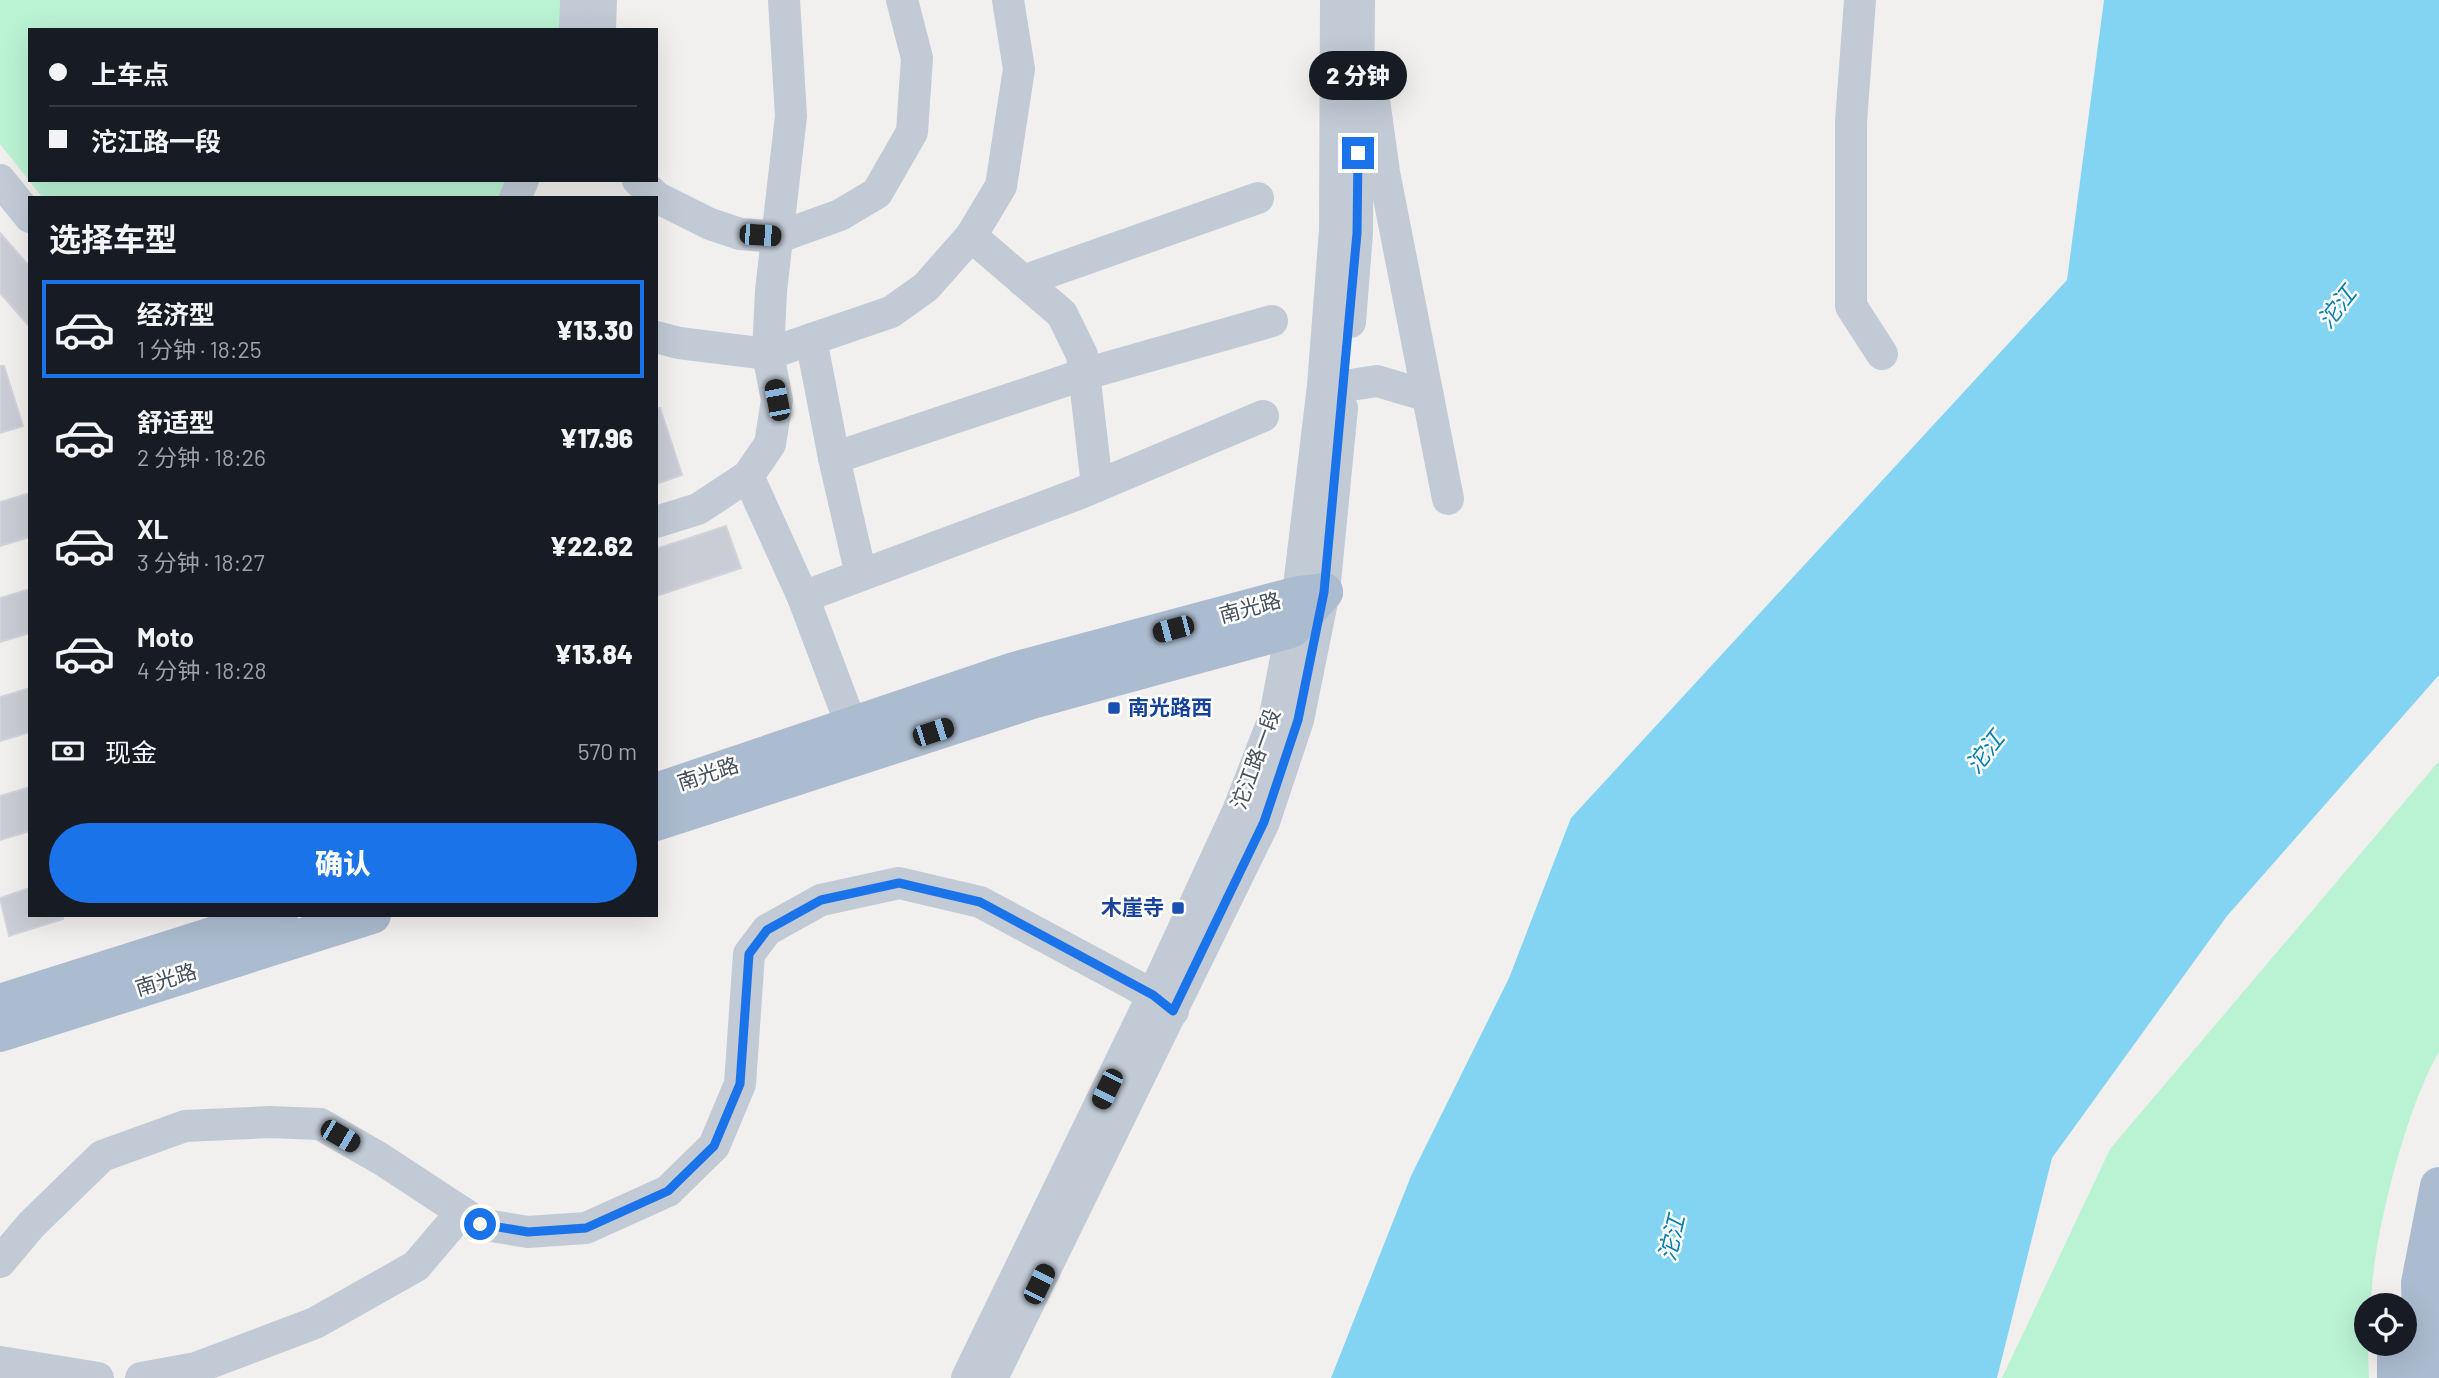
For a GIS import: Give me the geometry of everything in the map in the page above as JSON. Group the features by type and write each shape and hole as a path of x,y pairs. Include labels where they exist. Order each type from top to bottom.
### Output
{"main road":[{"name":"南光路","path":"658,791 1014,671 1305,605"},
{"name":"南光路","path":"658,821 1032,701 1305,605"},
{"name":"南光路","path":"0,1003 273,917"},
{"name":"南光路","path":"0,1033 366,917"},
{"path":"2408,1293 2435,1204"},
{"path":"2423,1378 2420,1283 2435,1204"},
{"path":"2396,1356 2396,1378"}],"street":[{"path":"575,28 576,0"},
{"path":"600,28 601,0"},
{"path":"658,521 698,509 748,476 770,444 777,400 768,354 771,291 791,116 784,0"},
{"path":"658,198 710,225 740,234 779,237 840,215 877,193 912,132 917,58 902,0"},
{"path":"658,338 679,343 768,354 891,312 926,287 971,236 1001,186 1019,69 1008,0"},
{"path":"1860,0 1851,122 1851,306 1882,354"},
{"path":"1348,4 1448,499"},
{"name":"沱江路一段","path":"992,1378 1163,1003 1275,716 1305,605 1344,386 1357,233 1358,100 1348,4"},
{"name":"沱江路一段","path":"967,1378 1163,1003 1264,822 1298,720 1335,230 1348,4"},
{"path":"0,180 28,215"},
{"path":"640,182 655,196"},
{"path":"1023,281 1258,198"},
{"path":"971,236 1062,314 1082,355 1097,486"},
{"path":"834,458 1085,374 1272,321"},
{"path":"811,339 834,458 861,575"},
{"path":"1344,386 1377,381 1428,396"},
{"path":"803,597 1097,486 1263,416"},
{"path":"748,476 803,597 852,727"},
{"path":"0,1262 31,1225 102,1156 185,1126 270,1122 320,1124 480,1224 528,1232 586,1228 668,1191 714,1146 740,1084 749,954 767,930 821,900 899,883 980,902 1163,1003"},
{"path":"141,1378 196,1368 315,1323 416,1266 462,1212"},
{"path":"0,1362 99,1378"}],"green space":[{"path":"0,0 562,0 560,28 28,28 28,179 0,144"},
{"path":"30,182 510,182 504,196 41,196"},
{"path":"2439,761 2439,1052 2403,1139 2384,1211 2372,1293 2354,1293 2354,1356 2368,1356 2369,1378 2002,1378 2110,1149"}],"water":[{"name":"沱江","path":"2104,0 2439,0 2439,675 2227,916 2052,1158 1997,1378 1331,1378 1411,1176 1509,978 1571,818 2067,280"}],"building":[{"path":"0,233 28,265 28,325 0,293"},
{"path":"0,366 4,366 23,426 0,433"},
{"path":"658,408 682,475 658,483"},
{"path":"28,494 28,538 0,546 0,502"},
{"path":"726,526 741,568 658,595 658,548"},
{"path":"28,590 28,634 0,642 0,598"},
{"path":"28,689 28,733 0,741 0,697"},
{"path":"28,788 28,832 0,840 0,796"},
{"path":"28,889 28,917 63,919 9,936 0,898"}],"place":[{"name":"南光路西","path":"1114,708"},
{"name":"木崖寺","path":"1178,908"}],"route":[{"path":"480,1224 528,1232 586,1228 668,1191 714,1146 740,1084 749,954 767,930 821,900 899,883 980,902 1153,995 1173,1011 1264,822 1298,720 1324,592 1357,233 1358,153"}]}
